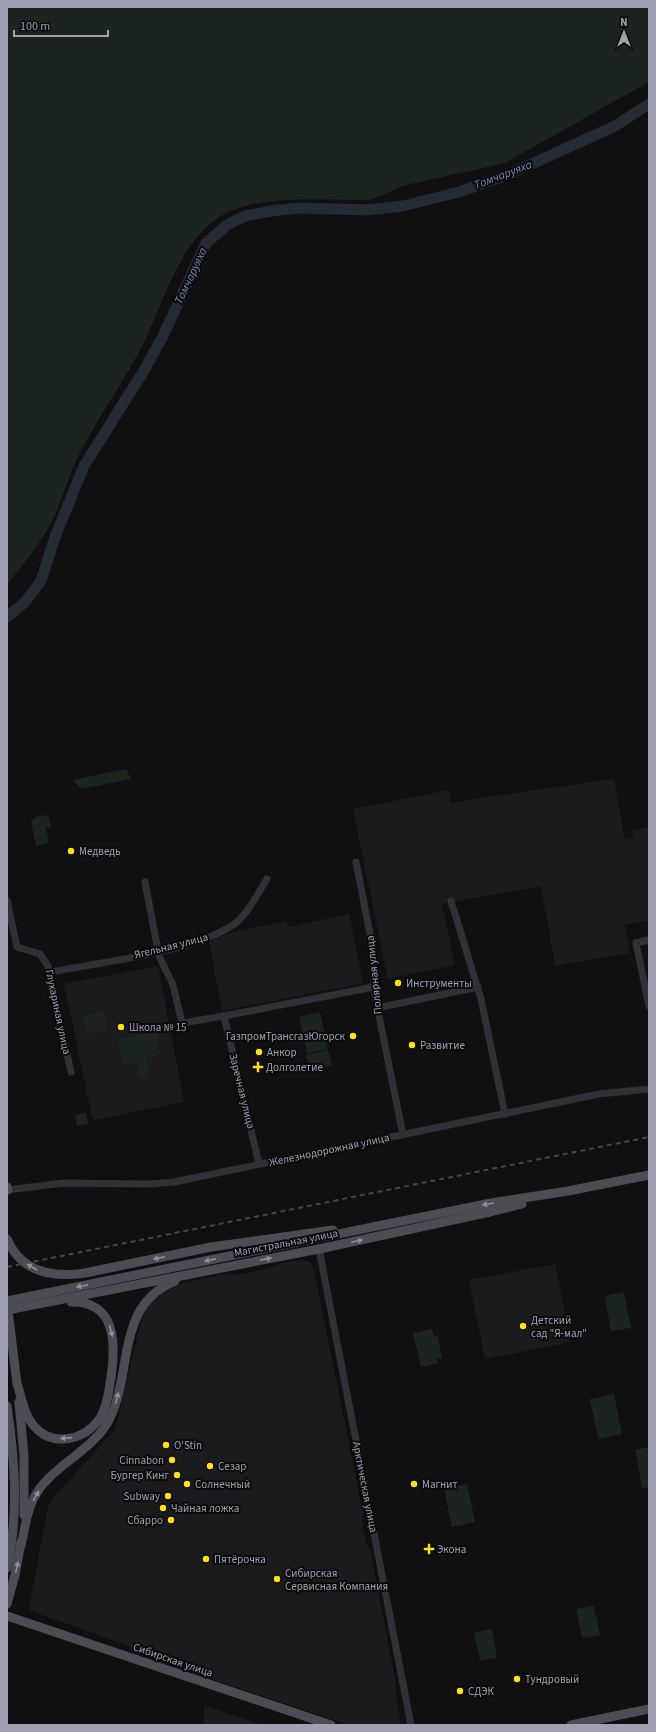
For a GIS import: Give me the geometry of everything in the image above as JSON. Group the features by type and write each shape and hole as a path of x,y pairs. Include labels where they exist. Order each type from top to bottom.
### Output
{"main road":[{"name":"Магистральная улица","path":"7,1310 319,1249 490,1212 568,1192 649,1174"},
{"name":"Магистральная улица","path":"7,1302 456,1210 568,1192"},
{"path":"7,1239 18,1256 30,1266 43,1273 66,1276 211,1247 456,1210"},
{"path":"7,1568 30,1506 38,1491 51,1476 93,1441 110,1419 117,1399 132,1332 139,1311 149,1299 165,1286 202,1272"},
{"path":"7,1302 18,1384 24,1474 24,1511 16,1545 7,1604"},
{"path":"18,1308 40,1307 73,1302 93,1306 102,1313 110,1325 114,1349 110,1385 101,1416 88,1431 75,1437 54,1438 40,1431 29,1419 18,1384"},
{"path":"7,1406 14,1476 16,1545"},
{"path":"7,1516 16,1545"},
{"name":"Сибирская улица","path":"7,1616 331,1725"},
{"path":"571,1725 649,1709"}],"street":[{"name":"Полярная улица","path":"356,862 372,944 374,987 377,1008 403,1135"},
{"name":"Ягельная улица","path":"50,972 158,951 203,940 227,929 244,915 267,879"},
{"path":"145,882 160,962 173,985 182,1023 374,987"},
{"name":"Глухариная улица","path":"7,900 17,947 40,954 46,961 50,972 71,1072"},
{"path":"451,901 478,987 505,1114"},
{"path":"649,940 636,943 649,1006"},
{"path":"377,1008 478,987"},
{"name":"Заречная улица","path":"224,1016 259,1164"},
{"name":"Железнодорожная улица","path":"7,1190 80,1182 160,1184 599,1094 649,1088"},
{"name":"Арктическая улица","path":"319,1249 411,1725"}],"shaded area":[{"path":"7,7 649,7 649,82 505,163 402,186 369,200 313,199 273,201 254,204 236,209 221,216 205,228 192,243 181,260 147,337 77,459 50,525 33,552 7,585"},
{"path":"126,769 131,779 81,789 73,780"},
{"path":"614,779 625,840 633,838 632,831 649,827 649,920 625,925 630,953 555,966 541,886 442,904 455,965 388,979 353,809 448,790 451,803"},
{"path":"48,815 51,827 46,828 49,843 36,846 31,821 36,817"},
{"path":"349,914 363,983 222,1011 209,942 229,933 286,921 288,927"},
{"name":"Школа № 15","path":"158,966 184,1102 95,1120 92,1117 64,984"},
{"path":"104,1012 107,1030 87,1034 83,1016"},
{"path":"320,1012 328,1049 307,1054 299,1017"},
{"path":"155,1023 161,1055 146,1058 149,1073 145,1074 145,1078 140,1079 137,1063 123,1065 118,1039 144,1034 142,1026"},
{"path":"328,1050 332,1065 310,1070 306,1055"},
{"path":"86,1112 88,1124 77,1126 75,1115"},
{"path":"302,1260 310,1262 314,1269 362,1509 362,1524 366,1542 371,1553 395,1678 401,1725 350,1725 196,1674 186,1667 31,1611 29,1608 48,1507 51,1500 115,1430 140,1325 148,1307 160,1295 182,1283 226,1274 236,1275 267,1269 281,1263"},
{"name":"Детский сад \"Я-мал\"","path":"555,1264 571,1342 485,1359 469,1280"},
{"path":"624,1292 631,1328 611,1331 605,1296"},
{"path":"432,1329 434,1337 438,1336 442,1358 437,1359 438,1363 421,1367 413,1333"},
{"path":"614,1394 622,1434 598,1439 590,1399"},
{"path":"649,1447 649,1487 642,1488 635,1450"},
{"path":"467,1484 475,1522 452,1527 444,1489"},
{"path":"594,1606 600,1635 582,1638 576,1609"},
{"path":"492,1629 497,1658 480,1661 474,1633"},
{"path":"204,1706 211,1708 262,1725 204,1725"}],"waterway":[{"name":"Томчаруяха","path":"7,617 25,602 41,581 55,537 84,466 143,372 162,338 206,243 227,225 245,216 271,211 301,208 368,210 403,206 459,192 510,174 615,126 649,104"}],"railway":[{"path":"7,1267 649,1137"}],"place":[{"name":"Медведь","path":"71,851"},
{"name":"Инструменты","path":"398,983"},
{"name":"Школа № 15","path":"121,1027"},
{"name":"ГазпромТрансгазЮгорск","path":"353,1036"},
{"name":"Развитие","path":"412,1045"},
{"name":"Анкор","path":"259,1052"},
{"name":"Долголетие","path":"258,1067"},
{"name":"Детский сад \"Я-мал\"","path":"523,1326"},
{"name":"O'Stin","path":"166,1445"},
{"name":"Cinnabon","path":"172,1460"},
{"name":"Сезар","path":"210,1466"},
{"name":"Бургер Кинг","path":"177,1475"},
{"name":"Солнечный","path":"187,1484"},
{"name":"Магнит","path":"414,1484"},
{"name":"Subway","path":"168,1496"},
{"name":"Чайная ложка","path":"163,1508"},
{"name":"Сбарро","path":"171,1520"},
{"name":"Экона","path":"429,1549"},
{"name":"Пятёрочка","path":"206,1559"},
{"name":"Сибирская Сервисная Компания","path":"277,1579"},
{"name":"Тундровый","path":"517,1679"},
{"name":"СДЭК","path":"460,1691"}]}
